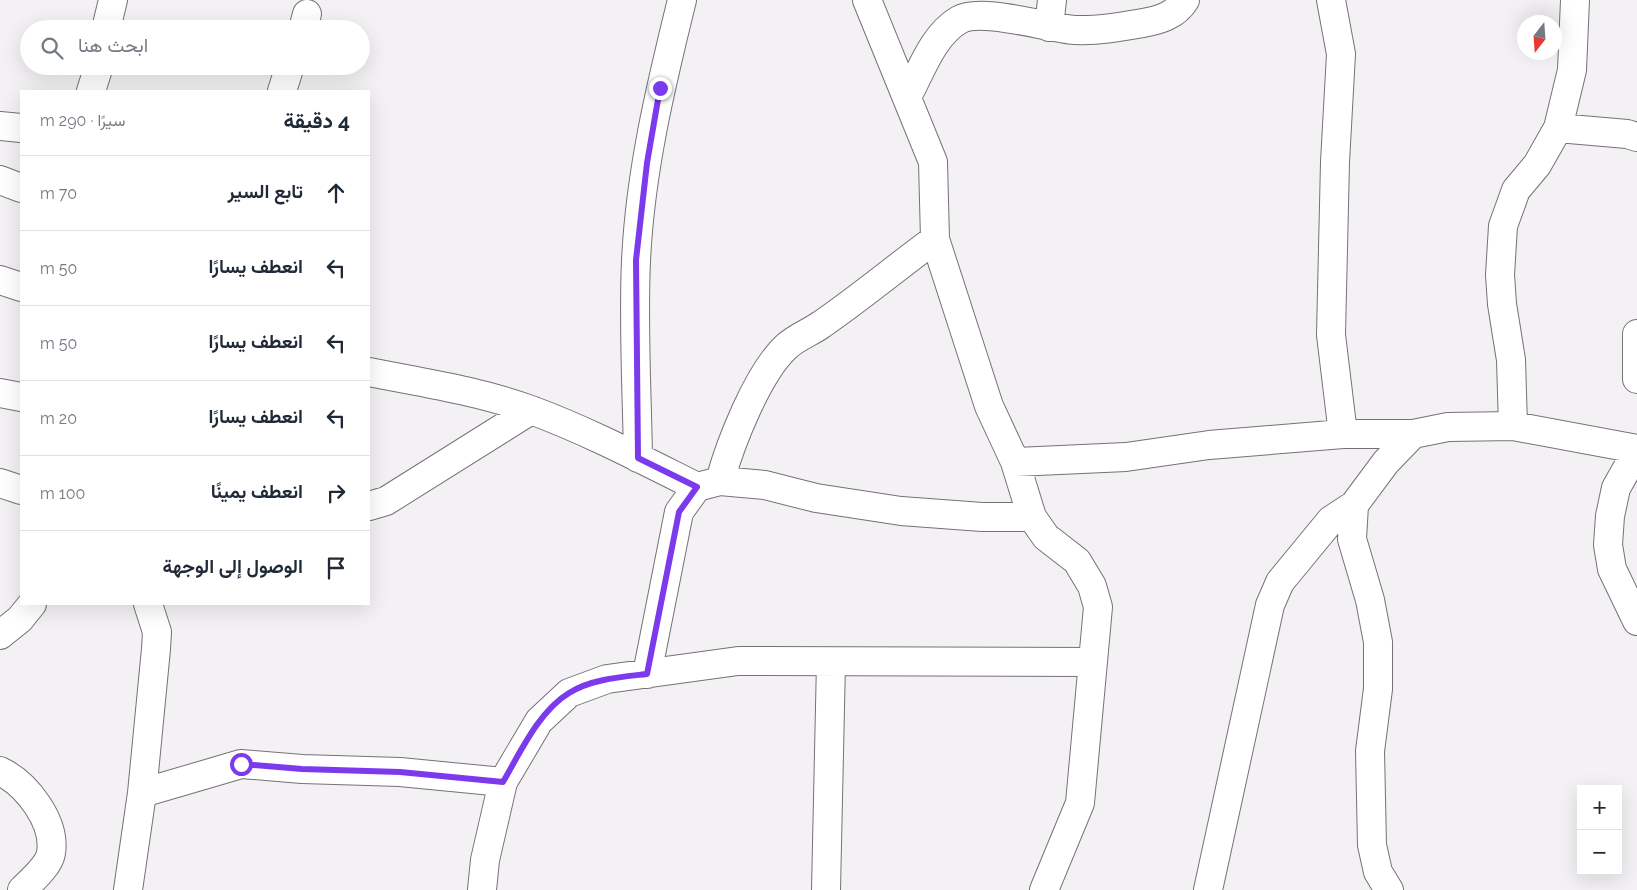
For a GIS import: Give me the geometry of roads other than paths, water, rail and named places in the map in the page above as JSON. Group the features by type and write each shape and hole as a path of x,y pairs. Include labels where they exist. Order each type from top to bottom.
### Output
{"street":[{"path":"108,20 113,0"},
{"path":"638,458 636,260 647,163 660,88 682,0"},
{"path":"867,0 908,95 933,162 935,239 988,406 1015,462 1032,517 1046,537 1077,561 1092,586 1098,607 1080,803 1044,890"},
{"path":"1049,27 1052,0"},
{"path":"908,95 940,36 960,19 986,15 1049,27 1077,30 1126,26 1161,19 1180,8 1185,0"},
{"path":"1331,0 1341,54 1335,162 1331,335 1342,434"},
{"path":"1513,426 1511,360 1502,304 1500,275 1503,226 1516,190 1537,165 1558,128 1572,70 1575,0"},
{"path":"91,90 96,75"},
{"path":"282,90 287,75"},
{"path":"1558,128 1627,134 1637,137"},
{"path":"0,180 20,188"},
{"path":"647,674 679,512 708,484 769,368 787,346 822,325 935,239"},
{"path":"0,280 20,287"},
{"path":"1637,334 1637,379"},
{"path":"370,372 464,390 531,410 638,458 708,484 765,486 816,498 901,511 982,517 1032,517"},
{"path":"0,393 20,397"},
{"path":"370,506 386,501 531,410"},
{"path":"1015,462 1126,457 1209,445 1342,434 1413,434 1448,428 1513,426 1637,450 1616,488 1610,516 1608,545 1612,569 1637,622"},
{"path":"1208,890 1270,605 1280,582 1331,520 1354,505 1386,462 1413,434"},
{"path":"0,483 20,490"},
{"path":"1354,505 1352,539 1370,600 1378,642 1378,689 1370,751 1372,845 1378,872 1389,890"},
{"path":"0,635 20,619 31,605"},
{"path":"128,890 142,793 156,632 148,605"},
{"path":"482,890 485,860 503,782 539,721 569,693 607,679 738,661 1092,662"},
{"path":"826,890 831,662"},
{"path":"142,793 241,764 302,769 400,772 503,782"},
{"path":"0,771 7,774 32,798 50,831 51,855 35,877 22,890"}]}
